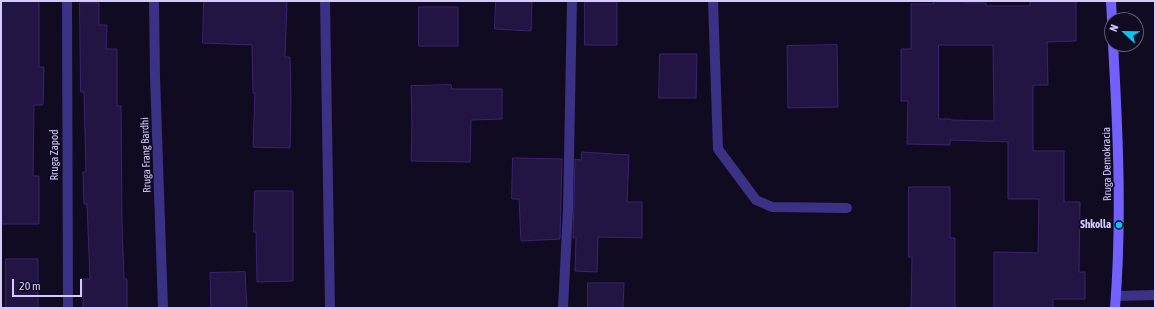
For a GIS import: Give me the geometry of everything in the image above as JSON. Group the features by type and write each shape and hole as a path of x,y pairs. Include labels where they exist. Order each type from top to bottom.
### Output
{"main road":[{"path":"1111,1 1112,12"},
{"name":"Rruga Demokracia","path":"1114,52 1118,122 1120,216 1115,308"}],"street":[{"name":"Rruga Zapod","path":"67,1 68,308"},
{"name":"Rruga Frang Bardhi","path":"154,1 163,308"},
{"path":"325,1 330,308"},
{"path":"563,308 568,210 572,1"},
{"path":"713,1 718,149 756,200 772,207 847,208"},
{"path":"1116,296 1155,295"}],"building":[{"path":"1,1 39,1 39,67 44,67 43,105 34,105 33,176 39,176 39,224 1,224"},
{"path":"204,1 287,1 285,57 290,57 290,148 253,147 255,93 253,93 252,45 203,43"},
{"path":"496,1 532,1 531,31 495,29"},
{"path":"933,1 965,1 965,3 986,3 986,6 1030,6 1030,1 1076,1 1076,41 1047,42 1048,85 1033,85 1033,151 1064,151 1064,202 1080,202 1079,272 1085,272 1085,299 1053,299 1053,308 994,308 994,252 1038,253 1039,199 1008,199 1008,142 950,140 950,145 907,144 908,101 901,101 901,49 911,49 911,4 934,4","holes":["939,45 993,45 994,121 939,119"]},
{"path":"585,2 617,2 617,45 585,45"},
{"path":"80,3 99,3 99,25 107,25 106,49 117,49 117,106 121,106 122,224 124,279 127,279 127,308 83,308 83,279 90,279 87,204 84,204 83,172 86,172 84,92 81,92"},
{"path":"419,7 458,7 458,46 419,46"},
{"path":"837,45 838,107 788,108 787,46"},
{"path":"660,54 697,54 696,98 659,98"},
{"path":"451,85 452,89 502,89 502,119 471,120 470,162 411,161 411,86"},
{"path":"582,152 629,155 627,202 642,202 642,238 598,237 597,272 575,271 576,238 573,238 575,159 581,160"},
{"path":"513,158 562,159 560,239 521,241 519,199 512,199"},
{"path":"909,187 950,187 950,238 955,238 955,308 911,308 912,257 909,257"},
{"path":"255,191 293,191 293,281 257,282 256,232 254,232"},
{"path":"6,259 38,259 38,308 6,308"},
{"path":"245,272 247,308 211,308 210,273"},
{"path":"588,283 624,283 623,308 588,308"}],"place":[{"name":"Shkolla","path":"1119,225"}]}
